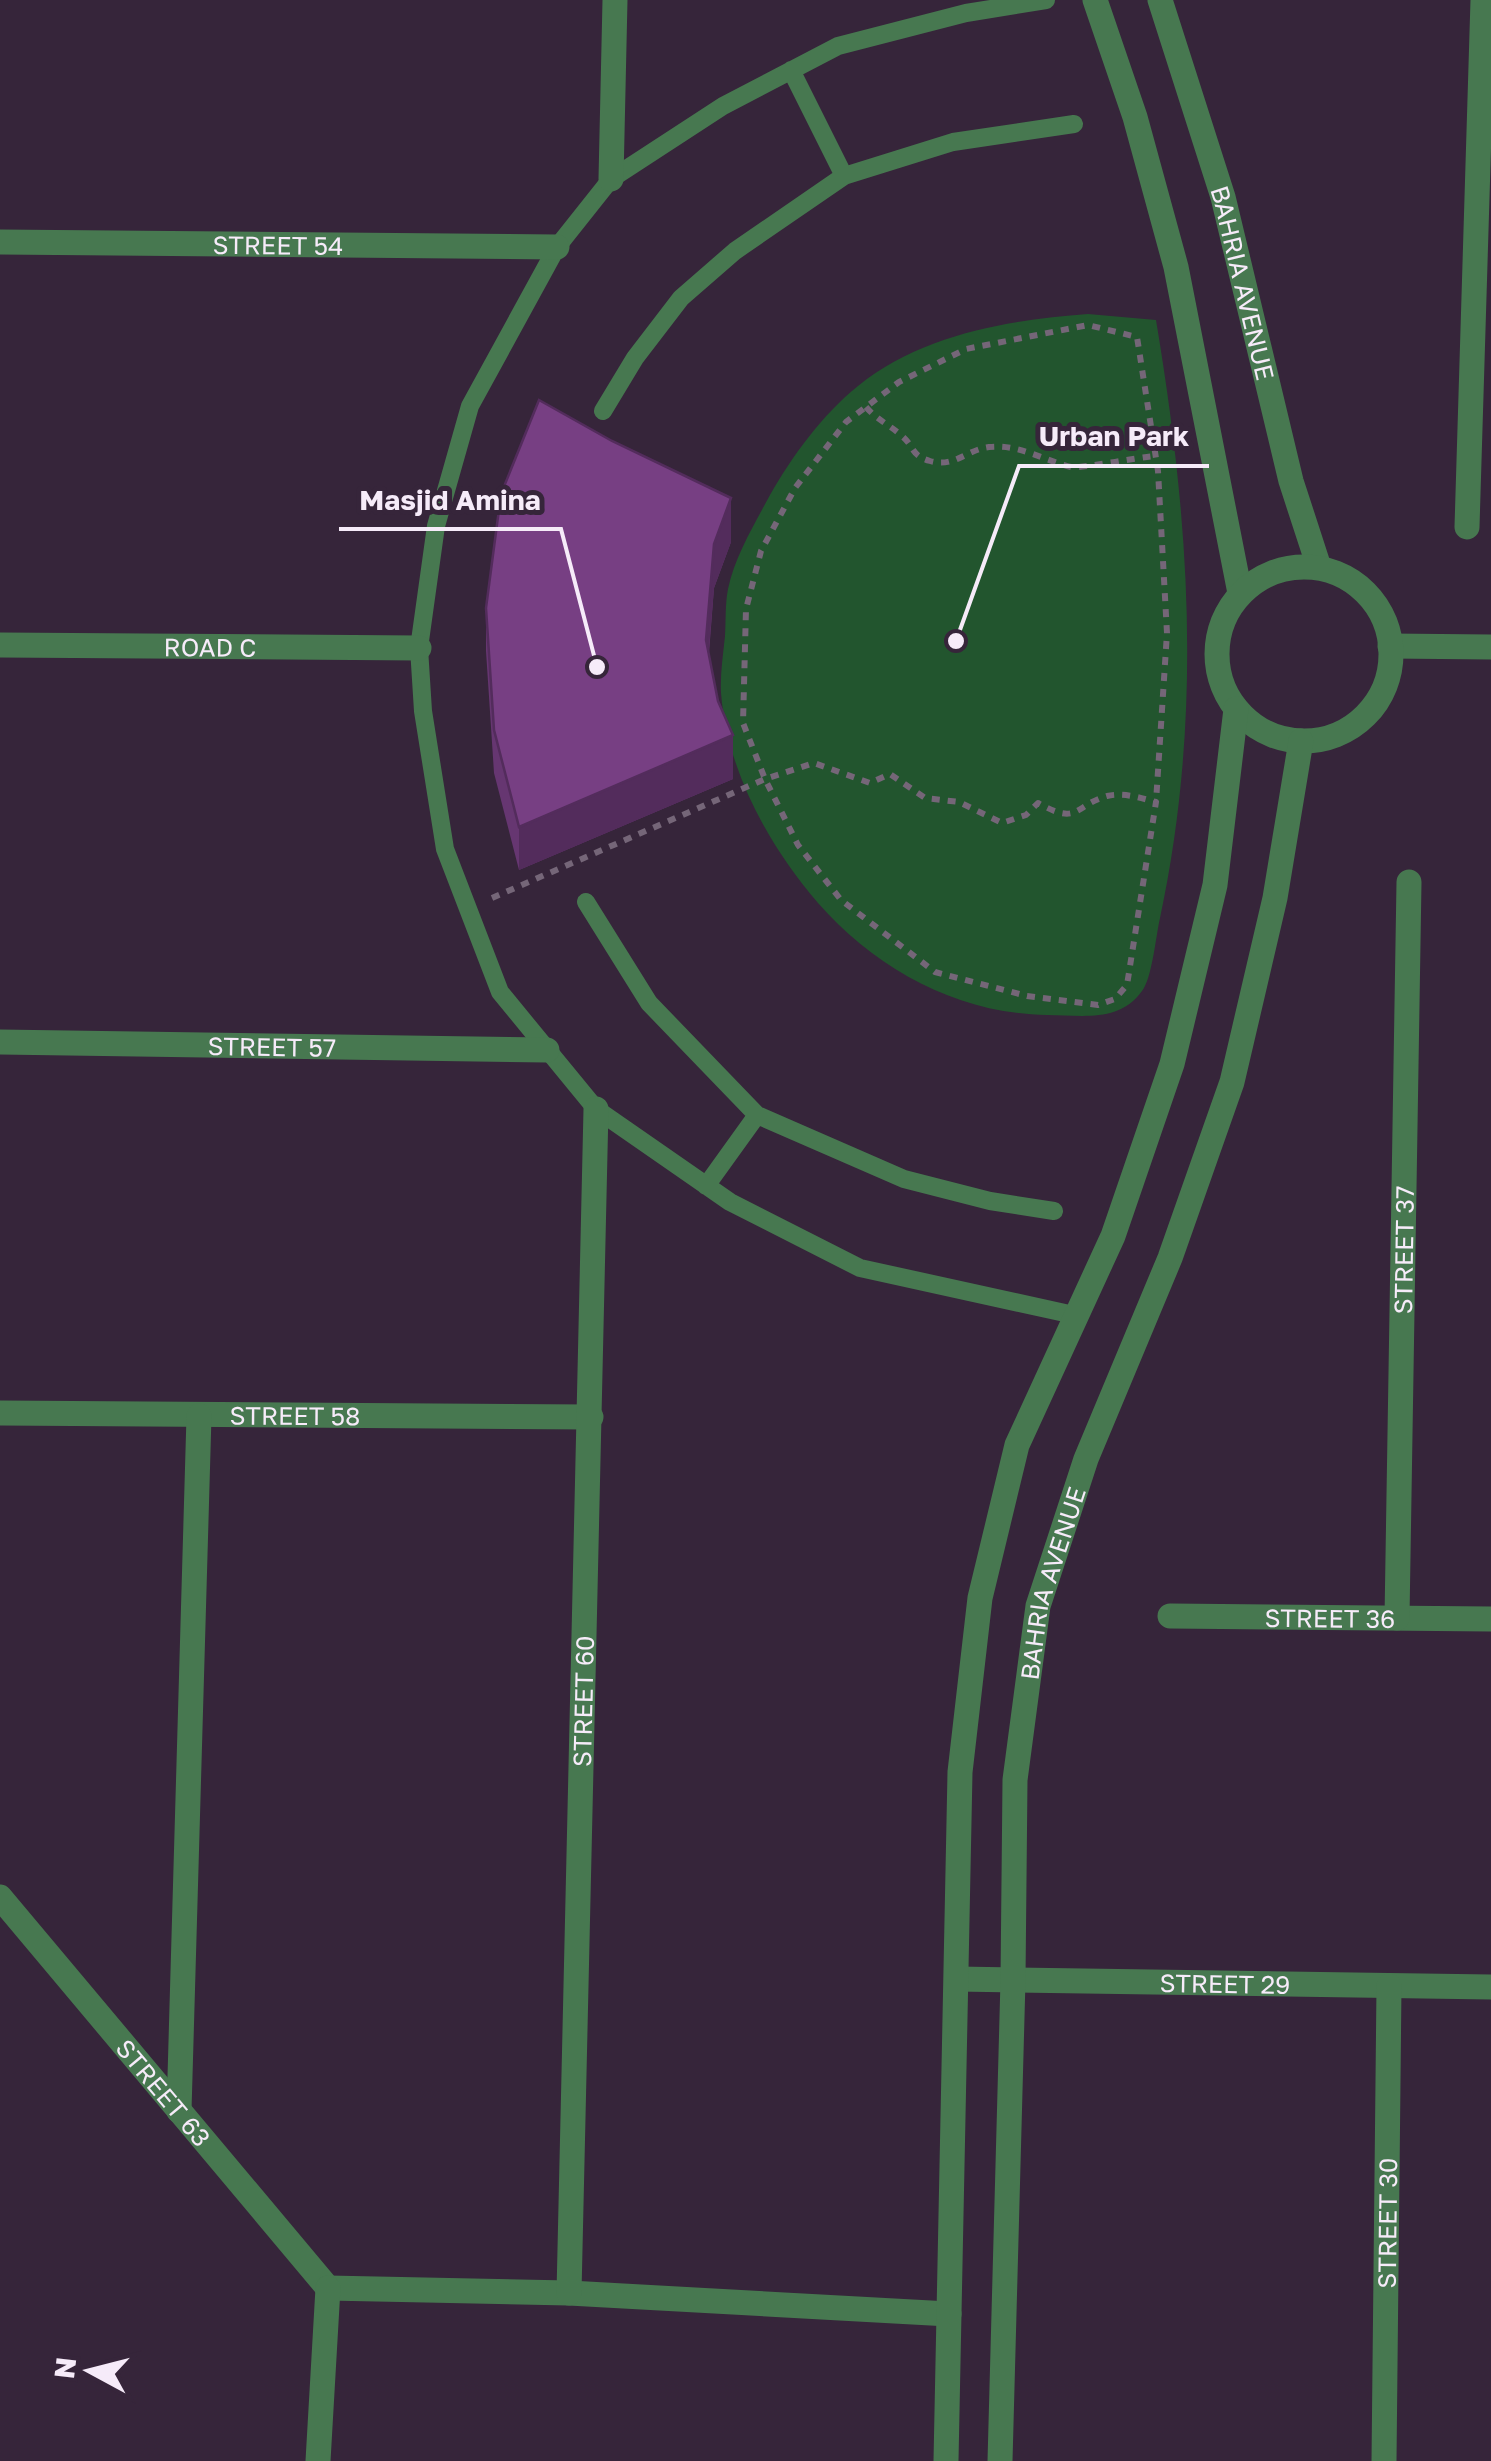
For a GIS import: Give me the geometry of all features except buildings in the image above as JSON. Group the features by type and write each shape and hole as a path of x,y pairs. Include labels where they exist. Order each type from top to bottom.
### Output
{"street":[{"path":"610,179 615,0"},
{"path":"1095,0 1134,116 1176,267 1240,593"},
{"name":"BAHRIA AVENUE","path":"1160,0 1223,197 1291,481 1319,567"},
{"path":"1467,527 1484,0"},
{"name":"STREET 54","path":"0,242 557,248"},
{"path":"1319,567 1346,577 1368,595 1383,619 1390,646 1388,676 1376,702 1356,724 1330,737 1301,741 1277,737 1236,710 1217,663 1218,638 1226,614 1240,593 1263,576 1290,568 1319,567"},
{"name":"ROAD C","path":"0,645 419,648"},
{"path":"1390,646 1491,647"},
{"path":"946,2461 960,1772 980,1598 1018,1445 1112,1236 1172,1064 1215,886 1236,710"},
{"name":"BAHRIA AVENUE","path":"1000,2461 1015,1780 1038,1606 1086,1459 1170,1258 1232,1082 1275,898 1301,741"},
{"name":"STREET 37","path":"1396,1618 1410,882"},
{"name":"STREET 57","path":"0,1042 547,1050"},
{"name":"STREET 60","path":"569,2293 596,1108"},
{"name":"STREET 58","path":"0,1413 591,1418"},
{"path":"179,2111 199,1416"},
{"name":"STREET 36","path":"1170,1616 1491,1619"},
{"name":"STREET 63","path":"0,1897 328,2288"},
{"name":"STREET 29","path":"957,1979 1491,1988"},
{"name":"STREET 30","path":"1384,2461 1388,1986"},
{"path":"318,2461 328,2288 569,2293 949,2314"}],"lane":[{"path":"1046,0 966,13 838,46 722,106 610,179 557,248 470,406 436,526 419,648 423,710 445,849 500,992 596,1108 730,1202 860,1268 1074,1315"},
{"path":"791,70 844,176"},
{"path":"602,411 635,358 682,298 736,251 844,176 952,142 1074,124"},
{"path":"586,902 649,1002 757,1115 904,1180 990,1201 1054,1211"},
{"path":"706,1186 757,1115"}],"path":[{"path":"1088,325 1138,337 1156,456 1167,633 1156,802 1127,986 1114,999 1098,1005 1026,996 936,972 841,900 798,845 765,780 743,723 746,609 762,551 795,488 846,422 866,407 899,382 966,349 1088,325"},
{"path":"866,407 878,421 904,437 916,456 935,463 956,462 972,451 990,447 1018,448 1075,469 1156,456"},
{"path":"468,908 765,780 814,764 870,783 890,774 925,798 959,802 1002,822 1026,815 1038,802 1057,814 1080,812 1103,797 1122,794 1156,802"}],"green space":[{"path":"1088,314 1156,320 1184,545 1187,694 1182,768 1174,843 1153,956 1142,991 1111,1013 1014,1013 951,997 892,967 841,927 783,857 741,778 725,722 721,686 726,601 740,553 779,480 820,423 858,386 883,368 938,342 1028,320"}],"place":[{"name":"Urban Park","path":"956,641"},
{"name":"Masjid Amina","path":"597,667"}]}
